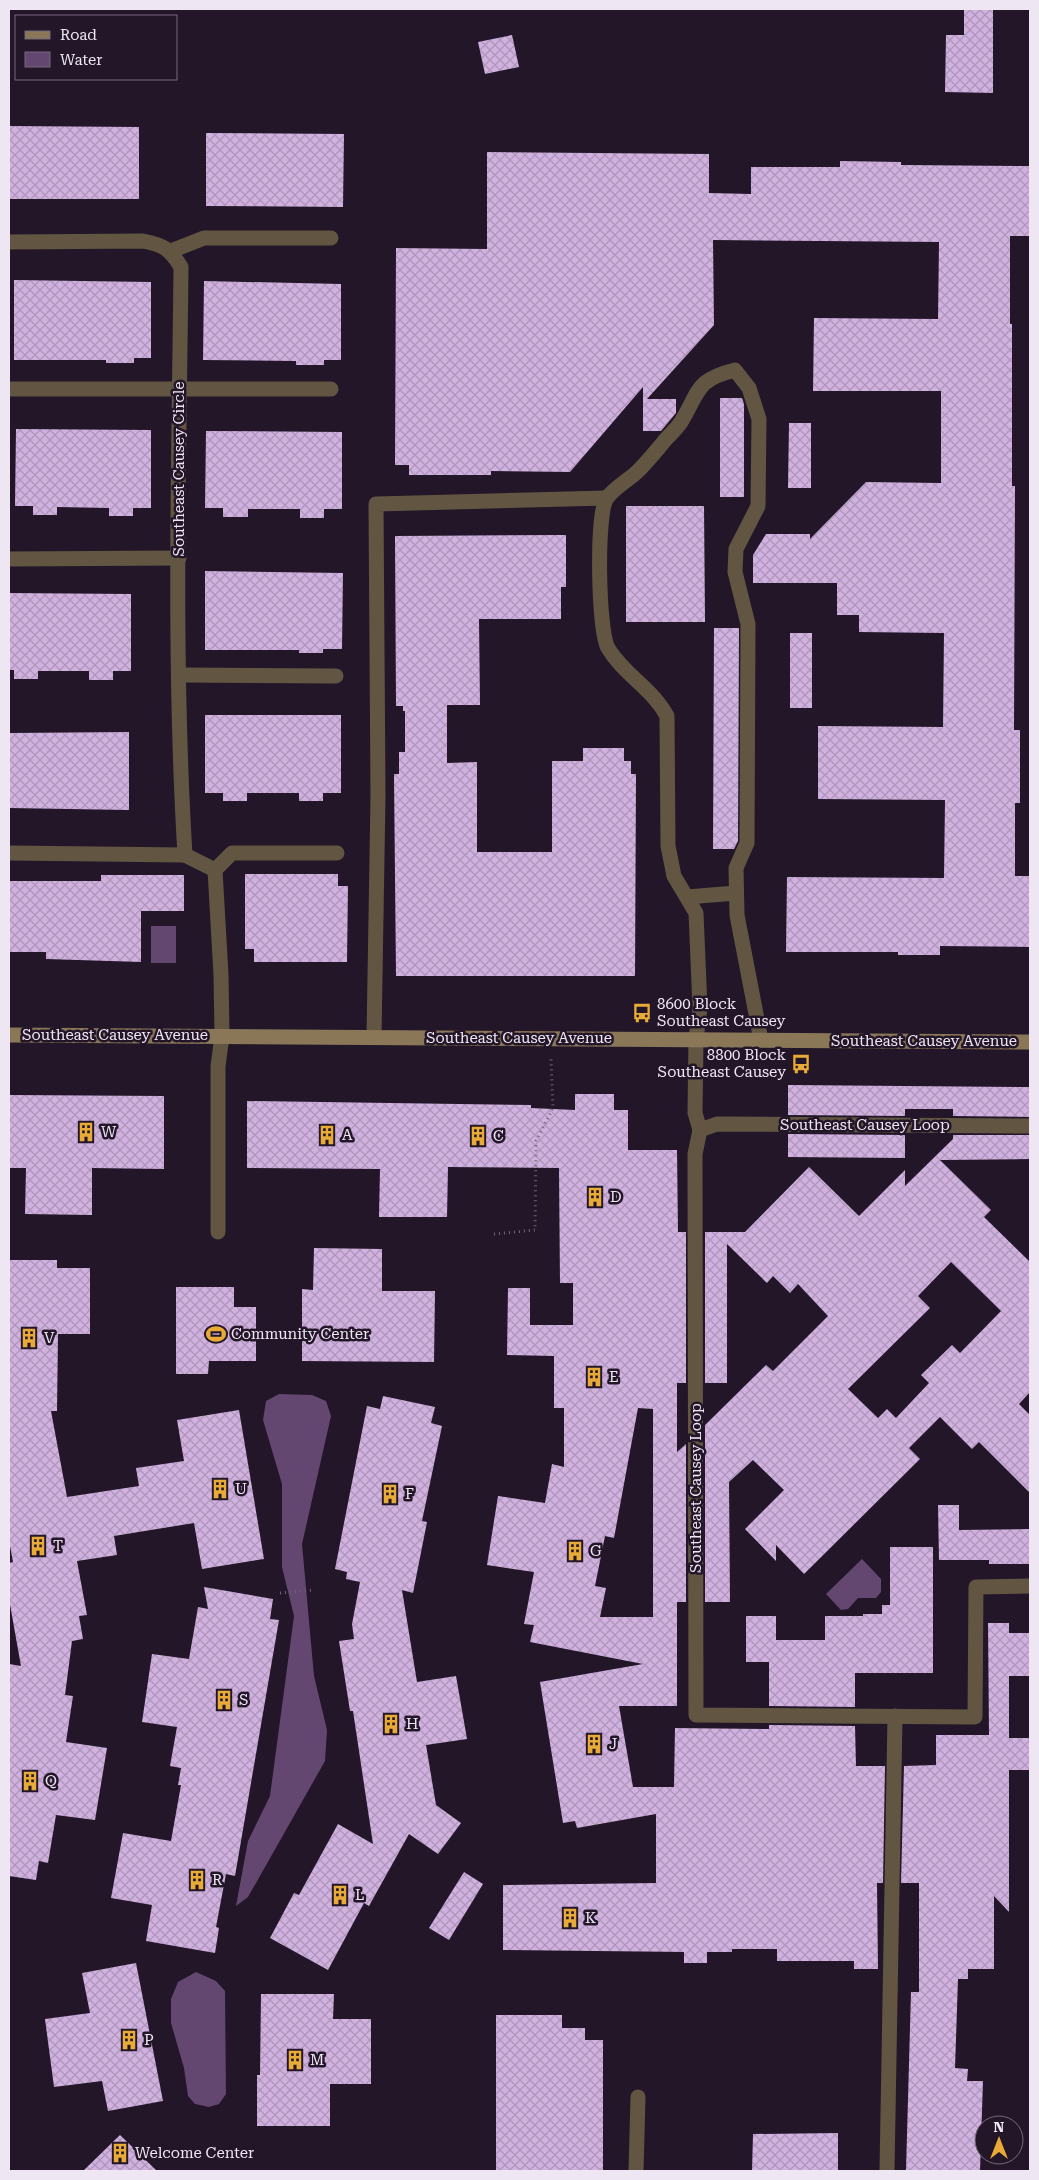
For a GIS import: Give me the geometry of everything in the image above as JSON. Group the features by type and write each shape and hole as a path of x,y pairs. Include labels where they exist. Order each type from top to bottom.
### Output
{"street":[{"path":"9,242 143,241 158,244 171,251 204,238 331,238"},
{"name":"Southeast Causey Circle","path":"171,251 181,267 179,558 184,854"},
{"path":"700,1130 695,1113 696,1039 700,1008 696,913 674,876 668,846 667,716 660,703 622,668 607,646 600,614 601,518 606,498 638,471 680,422 701,385 717,374 735,370 749,388 759,419 758,506 736,549 735,572 748,624 747,843 736,868 736,893 738,915 760,1040"},
{"path":"9,389 331,389"},
{"path":"374,1037 378,796 376,504 606,498"},
{"path":"9,558 179,558"},
{"path":"180,675 336,676"},
{"path":"9,853 184,854 215,870"},
{"path":"218,1232 218,1066 222,1036 221,975 215,870 232,853 337,853"},
{"path":"688,897 736,893"},
{"name":"Southeast Causey Avenue","path":"9,1035 1030,1042"},
{"name":"Southeast Causey Loop","path":"1030,1126 717,1124 700,1130 694,1154 696,1715 975,1716 976,1587 1030,1586"},
{"path":"886,2171 894,1716"},
{"path":"636,2171 638,2097"}],"path":[{"path":"494,1234 535,1230 536,1141 553,1108 551,1038"},
{"path":"280,1593 314,1590"}],"water":[{"path":"151,926 176,926 176,963 151,963"},
{"path":"279,1394 312,1395 326,1401 331,1416 302,1544 314,1676 327,1730 325,1761 248,1897 236,1906 248,1841 270,1796 294,1616 282,1567 282,1484 263,1420 266,1401"},
{"path":"862,1559 881,1579 881,1592 876,1598 858,1598 848,1609 841,1610 826,1594"},
{"path":"196,1972 216,1981 225,1991 226,2094 219,2104 209,2107 195,2104 188,2096 184,2068 171,2023 171,1999 178,1982"}],"building":[{"path":"964,9 993,9 993,93 945,92 946,35 964,35"},
{"path":"512,35 519,67 485,74 478,42"},
{"path":"9,126 139,127 139,199 9,199"},
{"path":"206,133 344,134 343,207 206,206"},
{"path":"487,152 709,154 709,193 751,194 751,167 840,167 840,161 901,162 901,165 1030,166 1030,236 1010,236 1010,324 1012,324 1012,486 1015,486 1014,730 1020,730 1020,803 1015,803 1015,876 1030,876 1030,947 940,946 940,955 898,955 898,952 786,952 787,877 944,878 945,800 818,799 818,726 943,727 944,633 859,632 859,615 837,615 837,583 753,583 753,555 766,534 810,534 810,539 866,482 941,483 941,391 813,391 814,318 938,319 939,242 713,240 714,325 647,399 676,399 676,413 661,431 643,431 643,387 570,472 491,471 491,475 409,475 409,465 395,465 396,248 487,249"},
{"path":"14,280 151,282 151,358 134,358 134,363 106,363 106,360 14,360"},
{"path":"204,281 341,284 341,360 324,360 324,365 296,365 296,361 203,360"},
{"path":"720,398 742,398 744,404 744,497 720,497"},
{"path":"789,423 811,423 811,488 788,488"},
{"path":"16,429 151,430 151,508 133,508 133,516 109,516 109,508 57,507 57,515 33,515 33,506 15,506"},
{"path":"206,431 342,432 342,509 324,509 324,518 300,518 300,509 248,509 248,517 223,517 223,508 205,508"},
{"path":"626,506 704,506 705,622 626,622"},
{"path":"566,535 566,587 561,587 561,619 479,619 480,705 447,705 447,763 477,762 477,852 552,852 552,761 583,761 583,748 624,748 624,761 631,761 631,774 636,774 635,976 396,976 394,774 399,774 399,752 405,752 405,711 403,711 403,706 396,706 395,536"},
{"path":"205,571 343,573 342,649 323,649 323,653 299,653 299,650 205,650"},
{"path":"9,593 131,594 131,671 113,671 113,680 89,680 89,671 38,671 38,679 14,679 14,670 9,670"},
{"path":"714,628 739,628 738,841 734,849 713,849"},
{"path":"790,633 812,633 812,708 790,708"},
{"path":"205,715 341,715 341,793 323,793 323,801 299,801 299,793 247,793 247,801 223,801 223,793 205,793"},
{"path":"129,732 129,810 9,808 9,733"},
{"path":"245,874 338,874 338,886 348,886 347,962 254,962 254,949 245,949"},
{"path":"101,875 184,875 184,911 141,911 141,962 46,959 46,952 9,952 9,881 101,881"},
{"path":"788,1085 1030,1087 1030,1117 953,1116 953,1109 905,1109 905,1116 788,1115"},
{"path":"575,1094 614,1094 614,1110 628,1110 628,1150 677,1150 678,1232 686,1232 686,1383 677,1383 677,1452 686,1444 686,1602 677,1602 677,1706 619,1706 633,1787 674,1787 675,1728 769,1729 769,1725 855,1726 856,1766 885,1766 883,1883 877,1883 878,1969 854,1969 854,1961 777,1961 777,1949 732,1949 732,1952 707,1952 707,1963 684,1963 684,1952 503,1950 503,1885 656,1883 656,1814 577,1828 575,1821 563,1823 540,1682 643,1664 530,1642 534,1625 524,1624 534,1572 487,1565 498,1496 545,1503 552,1464 564,1467 564,1408 554,1408 554,1356 507,1355 508,1288 530,1288 530,1325 573,1325 573,1283 560,1283 559,1168 448,1167 447,1217 379,1217 380,1169 247,1168 247,1101 531,1105 531,1108 575,1110","holes":["638,1408 653,1409 653,1617 600,1617 606,1588 595,1586 605,1536 614,1538"]},
{"name":"W","path":"9,1095 164,1096 164,1169 92,1168 92,1215 25,1214 26,1168 9,1168"},
{"path":"788,1134 905,1135 905,1158 788,1157"},
{"path":"953,1135 1030,1135 1030,1159 940,1160 991,1210 984,1217 1030,1262 1030,1392 1019,1404 1030,1415 1030,1493 979,1442 972,1449 940,1417 909,1448 920,1459 804,1574 776,1545 776,1561 745,1529 784,1490 753,1460 729,1482 730,1602 705,1602 705,1425 766,1365 773,1371 828,1316 798,1284 790,1293 773,1276 767,1283 727,1244 727,1383 705,1383 705,1232 745,1232 809,1167 859,1216 905,1170 905,1186 953,1139","holes":["951,1262 1001,1311 960,1353 952,1345 921,1375 929,1383 896,1418 887,1409 878,1418 848,1389 930,1308 918,1296"]},
{"path":"314,1248 382,1249 382,1291 435,1291 434,1362 302,1361 302,1289 313,1290"},
{"path":"9,1260 57,1260 57,1268 90,1268 90,1334 58,1334 57,1411 51,1411 67,1497 139,1486 136,1468 184,1461 177,1420 239,1410 264,1559 202,1569 194,1523 114,1536 117,1555 77,1561 87,1615 79,1616 83,1639 72,1641 65,1695 73,1696 66,1742 107,1748 95,1820 56,1815 48,1863 39,1861 36,1880 9,1876 9,1664 21,1666 9,1599 9,1563 13,1562 9,1541"},
{"name":"Community Center","path":"176,1287 234,1287 234,1307 256,1307 256,1361 209,1361 208,1374 176,1374"},
{"path":"383,1396 435,1407 431,1423 442,1426 422,1521 427,1522 413,1593 402,1590 417,1682 456,1676 467,1739 426,1745 436,1805 461,1823 438,1854 409,1834 369,1906 364,1903 328,1970 270,1938 294,1893 299,1895 338,1824 373,1844 353,1711 350,1711 339,1641 354,1639 352,1624 360,1582 346,1579 347,1572 335,1569 367,1406 380,1409"},
{"path":"938,1505 959,1505 959,1530 1030,1529 1030,1564 989,1564 989,1560 939,1560"},
{"path":"890,1547 933,1547 933,1673 855,1673 855,1707 769,1706 769,1662 746,1662 746,1616 776,1616 776,1640 825,1640 825,1616 882,1614 882,1605 890,1605"},
{"path":"204,1587 273,1599 270,1619 279,1620 235,1876 226,1874 216,1927 219,1928 215,1953 146,1941 152,1905 111,1898 123,1833 171,1841 181,1785 178,1785 181,1768 170,1766 177,1727 142,1722 152,1654 189,1659 198,1607 208,1609"},
{"path":"988,1623 1009,1623 1009,1633 1030,1633 1030,1676 1009,1676 1009,1738 1030,1738 1030,1770 1009,1770 1009,1912 994,1896 994,1969 968,1969 968,1979 958,1979 955,2068 968,2069 967,2081 983,2081 982,2115 974,2115 974,2165 980,2165 980,2171 906,2171 911,1992 919,1992 919,1883 901,1883 904,1766 936,1765 936,1735 989,1735"},
{"path":"464,1872 483,1884 449,1940 429,1928"},
{"name":"P","path":"136,1963 163,2101 108,2111 102,2081 54,2087 45,2019 90,2013 82,1973"},
{"name":"M","path":"261,1994 334,1994 333,2019 371,2019 371,2084 330,2084 330,2126 257,2126 257,2075 260,2075"},
{"path":"496,2015 562,2015 562,2028 585,2028 585,2040 603,2040 603,2171 496,2171"},
{"path":"838,2133 838,2171 752,2171 753,2134"},
{"name":"Welcome Center","path":"120,2135 157,2171 83,2171"}],"place":[{"name":"8600 Block Southeast Causey","path":"642,1013"},
{"name":"8800 Block Southeast Causey","path":"801,1064"},
{"name":"W","path":"86,1132"},
{"name":"A","path":"327,1135"},
{"name":"C","path":"478,1136"},
{"name":"D","path":"595,1197"},
{"name":"Community Center","path":"216,1334"},
{"name":"V","path":"29,1338"},
{"name":"E","path":"594,1377"},
{"name":"U","path":"220,1489"},
{"name":"F","path":"390,1494"},
{"name":"T","path":"38,1546"},
{"name":"G","path":"575,1551"},
{"name":"S","path":"224,1700"},
{"name":"H","path":"391,1724"},
{"name":"J","path":"594,1744"},
{"name":"Q","path":"30,1781"},
{"name":"R","path":"197,1880"},
{"name":"L","path":"340,1895"},
{"name":"K","path":"570,1918"},
{"name":"P","path":"129,2040"},
{"name":"M","path":"295,2060"},
{"name":"Welcome Center","path":"120,2153"}]}
